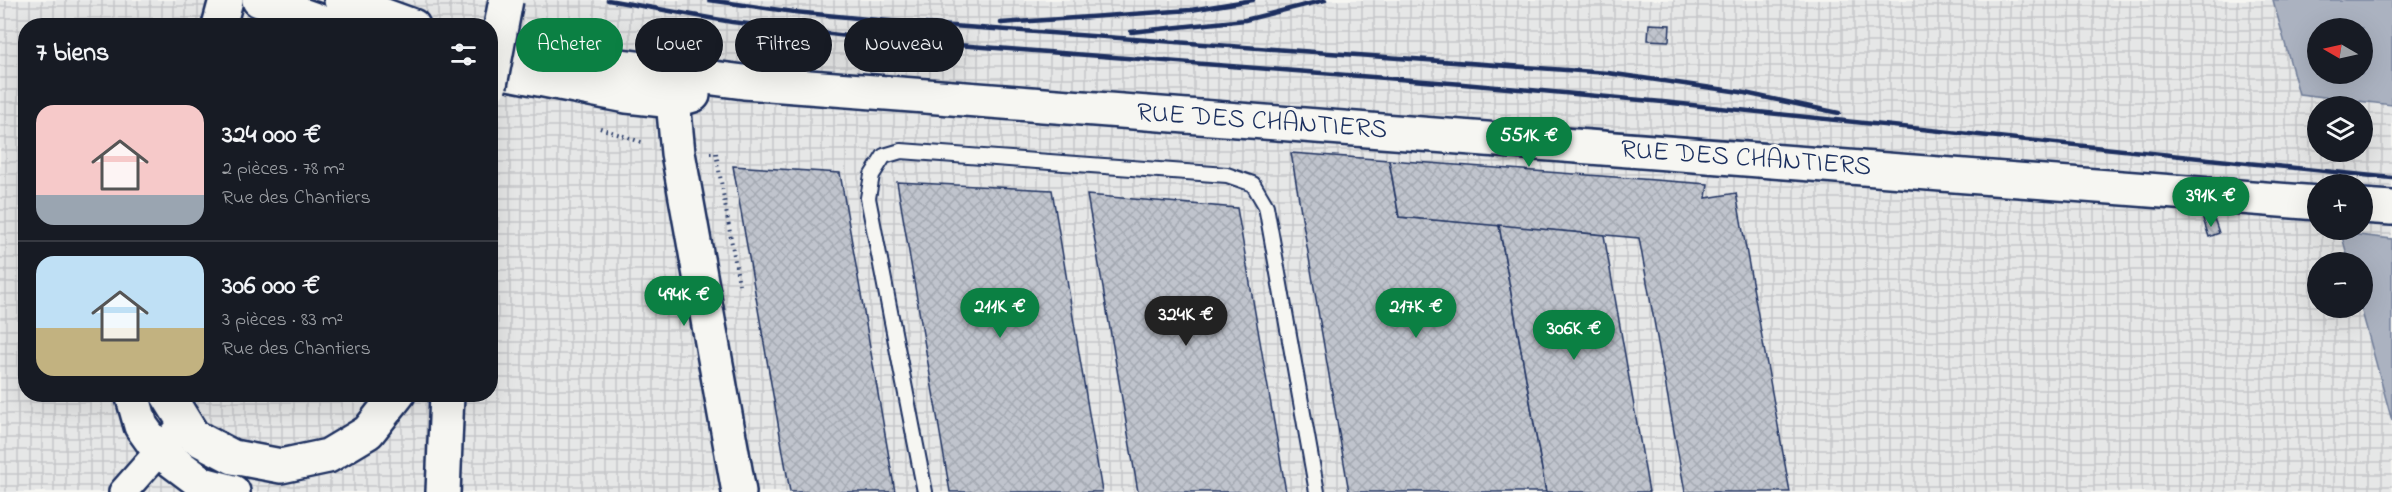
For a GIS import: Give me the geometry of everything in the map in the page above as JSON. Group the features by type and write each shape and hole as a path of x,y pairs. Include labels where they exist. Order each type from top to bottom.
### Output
{"street":[{"path":"221,18 226,0"},
{"path":"260,0 311,18"},
{"path":"341,0 391,18"},
{"path":"498,42 506,0"},
{"name":"RUE DES CHANTIERS","path":"498,51 675,88"},
{"name":"RUE DES CHANTIERS","path":"498,72 627,96 675,88 744,82 2307,202"},
{"path":"675,88 678,153 740,492"},
{"path":"2373,207 2392,208"},
{"path":"134,402 141,426 159,451 203,484 233,492"},
{"path":"172,402 193,436 233,457 281,466 328,456 368,432 392,402"},
{"path":"442,492 447,402"},
{"path":"123,492 184,423"}],"lane":[{"path":"926,492 868,198 872,175 884,156 901,151 1227,175 1252,184 1266,206 1317,492"}],"shaded area":[{"path":"0,0 2273,0 2299,94 2316,96 2307,96 2307,162 2373,162 2373,103 2392,105 2392,239 2373,237 2373,174 2307,174 2307,240 2344,240 2347,252 2307,252 2307,318 2364,318 2392,421 2392,492 0,492"},
{"path":"2273,0 2392,0 2392,105 2373,103 2373,96 2299,94"},
{"path":"2373,237 2392,239 2392,421 2364,318 2373,318 2373,252 2346,252 2343,240 2373,240"}],"building":[{"path":"1649,24 1670,25 1669,41 1648,40"},
{"path":"1291,153 1389,160 1399,217 1499,225 1546,492 1349,492"},
{"path":"1389,160 1708,184 1706,198 1736,193 1790,492 1685,492 1639,238 1399,217"},
{"path":"733,166 840,173 895,492 790,492"},
{"path":"897,182 1052,190 1102,492 950,492"},
{"path":"1087,195 1237,208 1286,492 1138,492"},
{"path":"2203,219 2215,221 2219,233 2209,237"},
{"path":"1499,225 1604,235 1649,492 1546,492"}],"railway":[{"path":"608,0 732,22 855,37 1463,84 1663,102 2392,178"},
{"path":"709,0 794,12 911,23 1608,73 1740,92 1839,113"},
{"path":"1001,23 1191,10 1253,0"},
{"path":"1131,32 1245,20 1325,0"}]}
